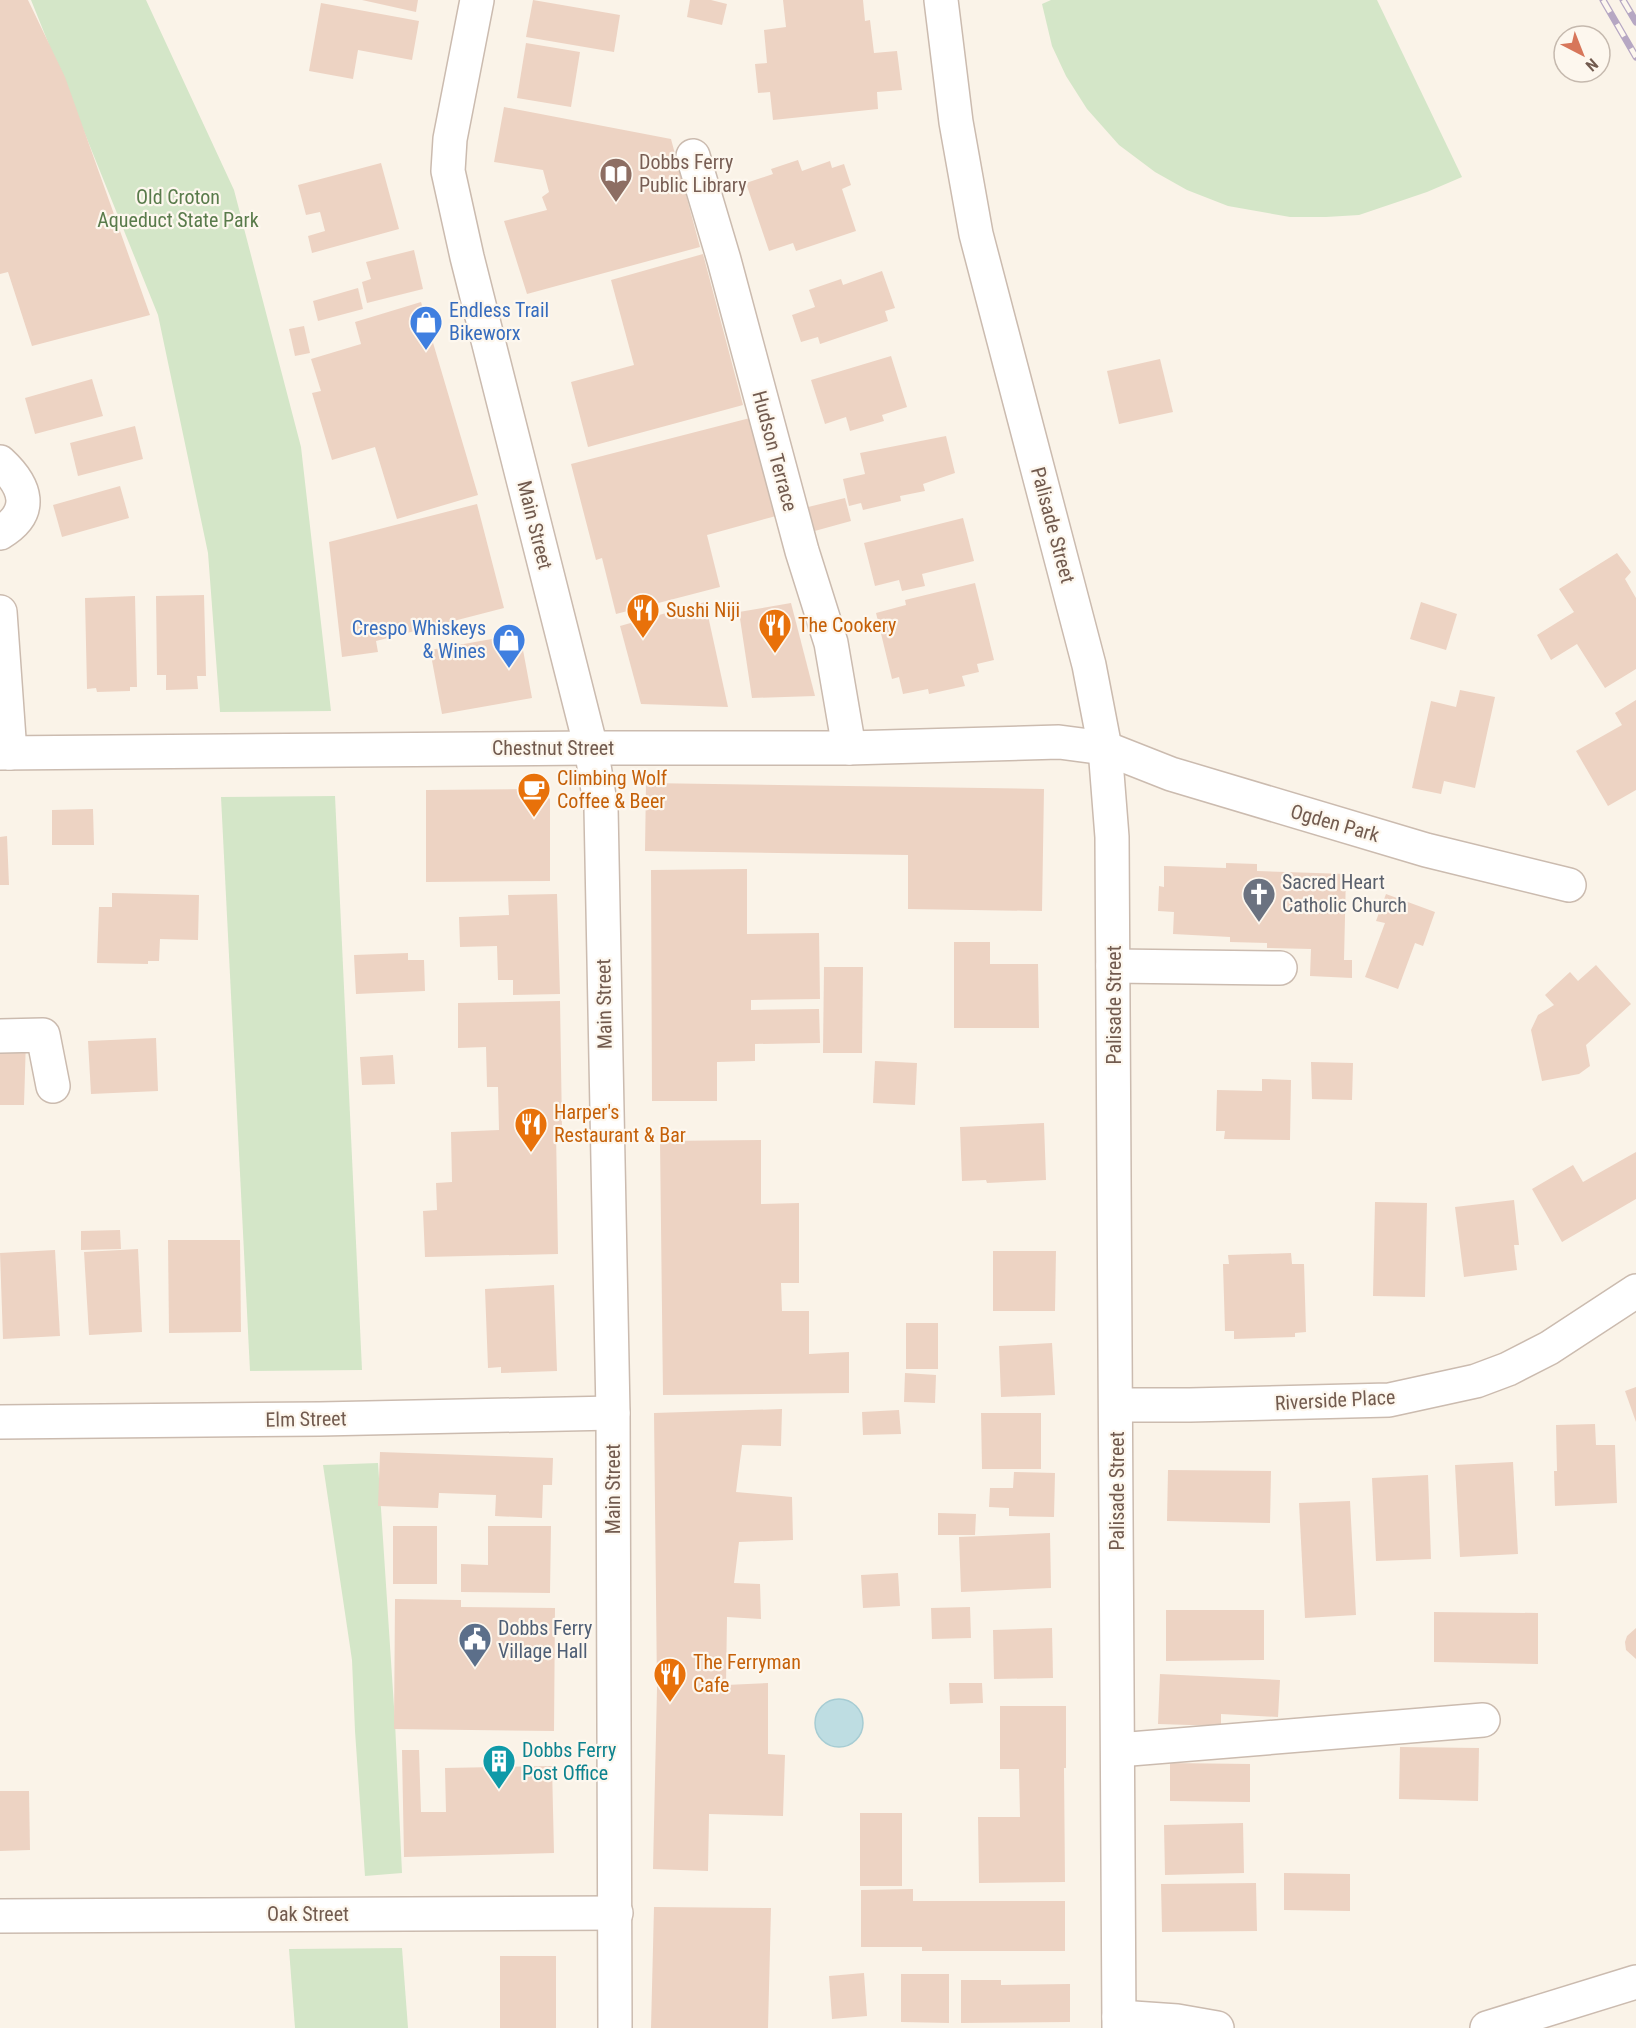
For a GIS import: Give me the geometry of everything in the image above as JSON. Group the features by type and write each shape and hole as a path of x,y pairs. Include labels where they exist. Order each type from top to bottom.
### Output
{"street":[{"name":"Main Street","path":"477,0 450,139 448,171 467,257 591,748 601,808 613,1413 615,2028"},
{"name":"Palisade Street","path":"942,0 956,122 976,234 1089,664 1105,748 1112,837 1119,2022"},
{"name":"Hudson Terrace","path":"693,156 724,260 802,551 831,644 849,748"},
{"path":"0,462 14,475 22,492 24,507 14,524 0,533"},
{"path":"0,612 5,753"},
{"name":"Chestnut Street","path":"5,753 849,748 1059,742 1105,748"},
{"name":"Ogden Park","path":"1105,748 1171,774 1426,850 1569,885"},
{"path":"1113,966 1280,968"},
{"path":"0,1036 43,1035 53,1086"},
{"name":"Riverside Place","path":"1116,1405 1389,1400 1465,1384 1508,1369 1549,1348 1636,1291"},
{"name":"Elm Street","path":"0,1422 613,1413"},
{"path":"1118,1750 1483,1720"},
{"name":"Oak Street","path":"0,1916 616,1913"},
{"path":"1487,2028 1636,1982"},
{"path":"1119,2022 1177,2021 1216,2028"}],"green space":[{"name":"Old Croton Aqueduct State Park","path":"31,0 146,0 234,190 301,447 331,711 220,712 208,553 158,315"},
{"path":"1051,0 1377,0 1462,177 1427,192 1359,215 1326,217 1290,217 1228,206 1187,190 1155,172 1119,145 1087,109 1066,76 1052,46 1042,4"},
{"path":"335,796 362,1370 250,1371 221,797"},
{"path":"378,1463 395,1722 402,1873 365,1876 352,1660 323,1465"},
{"path":"402,1948 408,2028 295,2028 289,1949"}],"water":[{"path":"839,1699 856,1706 863,1723 856,1740 839,1747 822,1740 815,1723 822,1706"}],"building":[{"path":"0,0 28,0 65,77 150,315 32,346 8,272 0,274"},
{"path":"362,0 418,0 416,12"},
{"path":"533,0 620,15 614,52 526,37"},
{"path":"690,0 711,0 727,4 722,25 687,17"},
{"path":"783,0 863,0 865,21 870,20 874,53 897,51 902,90 877,92 878,109 773,120 770,92 758,93 755,64 767,63 764,30 786,27"},
{"path":"321,3 419,21 412,60 358,50 353,79 309,71"},
{"path":"526,43 580,52 571,107 517,98"},
{"name":"Dobbs Ferry Public Library","path":"504,107 671,139 700,247 527,294 504,221 547,210 542,197 549,192 543,170 494,162"},
{"path":"798,160 802,171 830,161 832,168 844,164 851,185 842,189 856,231 796,251 793,243 769,251 746,183 773,174 771,169"},
{"path":"381,163 399,229 312,253 308,236 325,231 320,212 306,215 298,185"},
{"path":"414,250 423,289 367,303 362,282 371,279 366,262"},
{"path":"703,254 743,405 588,447 571,382 634,365 611,280"},
{"path":"882,271 895,308 885,311 888,321 820,344 818,337 801,342 792,315 815,307 809,290 841,279 843,285"},
{"path":"358,288 363,309 318,321 313,301"},
{"path":"421,302 478,495 397,519 375,447 332,460 312,393 321,391 311,359 361,344 355,322"},
{"path":"304,326 310,353 295,356 289,329"},
{"path":"891,356 907,407 882,415 884,421 850,431 846,417 825,424 811,380"},
{"path":"1160,359 1173,412 1119,424 1107,371"},
{"path":"92,379 103,416 35,434 25,398"},
{"path":"750,418 776,516 707,535 720,587 616,614 602,558 596,560 571,464"},
{"path":"135,426 143,459 78,476 70,443"},
{"path":"946,436 955,473 923,484 925,491 900,496 901,501 863,510 861,503 849,506 843,479 865,474 860,453"},
{"path":"120,486 129,518 62,537 53,505"},
{"path":"845,498 851,521 811,532 804,508"},
{"path":"477,504 504,608 376,641 378,652 342,657 329,542"},
{"path":"963,518 974,561 922,574 925,586 902,591 899,580 875,586 864,543"},
{"path":"1617,553 1631,572 1625,579 1636,598 1636,669 1605,688 1577,644 1551,660 1537,635 1574,612 1559,589"},
{"path":"975,583 994,660 977,664 979,672 962,676 965,686 929,694 928,689 903,694 899,677 892,679 876,613 906,605 905,600"},
{"path":"204,595 206,676 197,676 198,689 166,690 166,675 157,675 156,596"},
{"path":"135,596 137,687 130,687 130,691 97,692 96,688 87,689 85,598"},
{"path":"705,602 728,707 641,704 620,626"},
{"path":"1421,602 1457,614 1446,650 1410,639"},
{"name":"The Cookery","path":"791,603 815,696 752,698 739,612"},
{"path":"520,634 532,698 442,714 430,650"},
{"path":"1460,690 1495,697 1475,788 1444,781 1441,794 1412,788 1431,701 1456,707"},
{"path":"1636,700 1636,790 1608,806 1576,751 1622,725 1615,713"},
{"path":"646,783 1044,789 1042,911 908,909 908,855 645,851"},
{"path":"538,789 550,799 550,881 426,882 426,790"},
{"path":"93,809 94,845 52,845 52,810"},
{"path":"7,836 9,885 0,885 0,837"},
{"name":"Sacred Heart Catholic Church","path":"1226,863 1257,864 1257,871 1346,874 1344,960 1352,960 1352,978 1310,976 1311,949 1267,948 1267,943 1230,942 1230,937 1173,934 1174,912 1158,911 1159,886 1164,887 1164,866 1226,868"},
{"path":"747,869 747,934 819,933 820,999 751,1000 751,1010 819,1009 820,1043 755,1044 755,1061 717,1062 717,1101 652,1101 651,870"},
{"path":"112,893 199,895 198,940 160,939 159,961 148,961 148,964 97,963 99,907 112,907"},
{"path":"557,894 560,994 513,995 513,980 498,980 497,946 460,947 459,917 509,915 508,895"},
{"path":"1386,894 1435,912 1423,946 1415,943 1398,989 1365,977 1385,923 1376,921"},
{"path":"954,942 990,942 990,964 1038,964 1039,1028 954,1028"},
{"path":"408,953 408,960 424,960 425,991 356,994 354,955"},
{"path":"1596,965 1631,1004 1586,1045 1590,1066 1579,1074 1542,1081 1531,1030 1538,1015 1554,1005 1545,995 1570,972 1578,981"},
{"path":"824,967 863,967 862,1053 823,1053"},
{"path":"560,1001 562,1129 556,1130 558,1254 425,1257 423,1211 437,1210 436,1183 452,1182 451,1132 499,1130 498,1087 487,1087 486,1047 458,1048 458,1003"},
{"path":"0,1038 26,1039 24,1105 0,1105"},
{"path":"156,1038 158,1091 91,1094 88,1041"},
{"path":"393,1055 395,1084 362,1085 360,1057"},
{"path":"875,1061 917,1063 915,1105 873,1103"},
{"path":"1311,1062 1353,1063 1352,1100 1312,1099"},
{"path":"1262,1079 1291,1080 1290,1140 1224,1139 1225,1131 1216,1131 1217,1090 1262,1091"},
{"path":"1044,1123 1046,1180 987,1183 986,1180 962,1181 960,1127"},
{"path":"761,1140 761,1204 799,1203 799,1283 781,1283 782,1311 809,1311 809,1354 849,1352 849,1393 663,1395 660,1141"},
{"path":"1636,1152 1636,1199 1562,1242 1532,1189 1573,1165 1583,1182"},
{"path":"1514,1200 1519,1245 1514,1245 1517,1270 1464,1277 1455,1207"},
{"path":"1375,1202 1427,1203 1425,1297 1373,1296"},
{"path":"120,1230 121,1249 81,1250 81,1231"},
{"path":"168,1240 240,1240 241,1332 169,1333"},
{"path":"138,1249 142,1332 89,1335 84,1252"},
{"path":"55,1250 60,1336 3,1339 0,1253"},
{"path":"993,1251 1056,1251 1055,1311 993,1311"},
{"path":"1291,1253 1292,1264 1304,1264 1306,1332 1295,1333 1295,1337 1234,1339 1234,1331 1225,1331 1223,1264 1229,1264 1228,1255"},
{"path":"554,1285 557,1371 501,1373 501,1367 488,1368 485,1289"},
{"path":"906,1323 938,1323 938,1369 906,1369"},
{"path":"1052,1343 1055,1395 1001,1397 999,1346"},
{"path":"905,1373 936,1375 935,1403 904,1402"},
{"path":"1636,1387 1636,1422 1625,1391"},
{"path":"782,1409 781,1446 742,1445 736,1492 792,1497 793,1540 739,1542 734,1583 760,1584 761,1619 727,1617 726,1685 768,1683 768,1754 785,1755 783,1816 709,1814 708,1871 653,1869 657,1688 654,1413"},
{"path":"899,1410 901,1434 863,1435 862,1412"},
{"path":"981,1413 1041,1413 1041,1469 982,1469"},
{"path":"1595,1424 1596,1445 1615,1445 1617,1503 1555,1506 1556,1425"},
{"path":"380,1452 553,1458 552,1485 543,1485 542,1518 495,1516 496,1495 439,1493 438,1508 378,1506"},
{"path":"1513,1462 1518,1554 1460,1557 1455,1465"},
{"path":"1168,1470 1271,1471 1270,1523 1167,1521"},
{"path":"1014,1472 1055,1473 1054,1517 1009,1516 1009,1508 989,1507 990,1488 1013,1488"},
{"path":"1428,1475 1431,1559 1376,1561 1372,1478"},
{"path":"1350,1501 1356,1615 1305,1618 1299,1503"},
{"path":"938,1513 976,1514 975,1535 938,1535"},
{"path":"393,1526 437,1526 437,1584 393,1584"},
{"path":"488,1526 551,1526 550,1593 461,1592 461,1564 488,1565"},
{"path":"1050,1533 1051,1588 961,1592 959,1537"},
{"path":"898,1573 900,1606 863,1608 861,1575"},
{"name":"Dobbs Ferry Village Hall","path":"395,1599 461,1600 461,1607 555,1608 554,1731 394,1729"},
{"path":"970,1607 971,1638 932,1639 931,1608"},
{"path":"1166,1610 1264,1610 1264,1660 1166,1661"},
{"path":"1434,1612 1538,1613 1538,1664 1434,1662"},
{"path":"1052,1628 1053,1678 994,1679 993,1630"},
{"path":"1636,1628 1636,1659 1626,1650 1625,1642 1627,1636"},
{"path":"1160,1674 1280,1680 1278,1717 1221,1714 1221,1726 1158,1724"},
{"path":"949,1683 982,1683 983,1703 950,1704"},
{"path":"1000,1706 1066,1706 1065,1882 979,1883 978,1817 1020,1817 1019,1769 1000,1769"},
{"path":"1400,1747 1479,1748 1478,1801 1399,1799"},
{"name":"Dobbs Ferry Post Office","path":"402,1750 419,1750 421,1812 446,1812 445,1768 552,1766 554,1853 404,1857"},
{"path":"1170,1763 1250,1764 1250,1802 1170,1801"},
{"path":"0,1791 29,1791 30,1850 0,1851"},
{"path":"860,1813 902,1813 902,1886 860,1886"},
{"path":"1243,1823 1244,1873 1165,1875 1164,1825"},
{"path":"1284,1873 1350,1874 1350,1911 1284,1910"},
{"path":"1256,1883 1257,1931 1162,1932 1161,1884"},
{"path":"913,1889 913,1901 1065,1901 1065,1951 922,1951 922,1947 861,1947 861,1890"},
{"path":"654,1907 771,1908 768,2028 651,2028"},
{"path":"500,1956 556,1956 556,2028 500,2028"},
{"path":"864,1973 867,2016 832,2019 829,1976"},
{"path":"901,1974 949,1974 949,2023 901,2022"},
{"path":"961,1980 1001,1980 1001,1985 1070,1984 1070,2022 961,2023"}],"railway":[{"path":"1603,0 1636,57"},
{"path":"1623,0 1636,22"}],"place":[{"name":"Dobbs Ferry Public Library","path":"616,203"},
{"name":"Endless Trail Bikeworx","path":"426,351"},
{"name":"Sushi Niji","path":"643,639"},
{"name":"The Cookery","path":"775,654"},
{"name":"Crespo Whiskeys & Wines","path":"509,669"},
{"name":"Climbing Wolf Coffee & Beer","path":"534,818"},
{"name":"Sacred Heart Catholic Church","path":"1259,923"},
{"name":"Harper's Restaurant & Bar","path":"531,1153"},
{"name":"Dobbs Ferry Village Hall","path":"475,1668"},
{"name":"The Ferryman Cafe","path":"670,1703"},
{"name":"Dobbs Ferry Post Office","path":"499,1790"}]}
